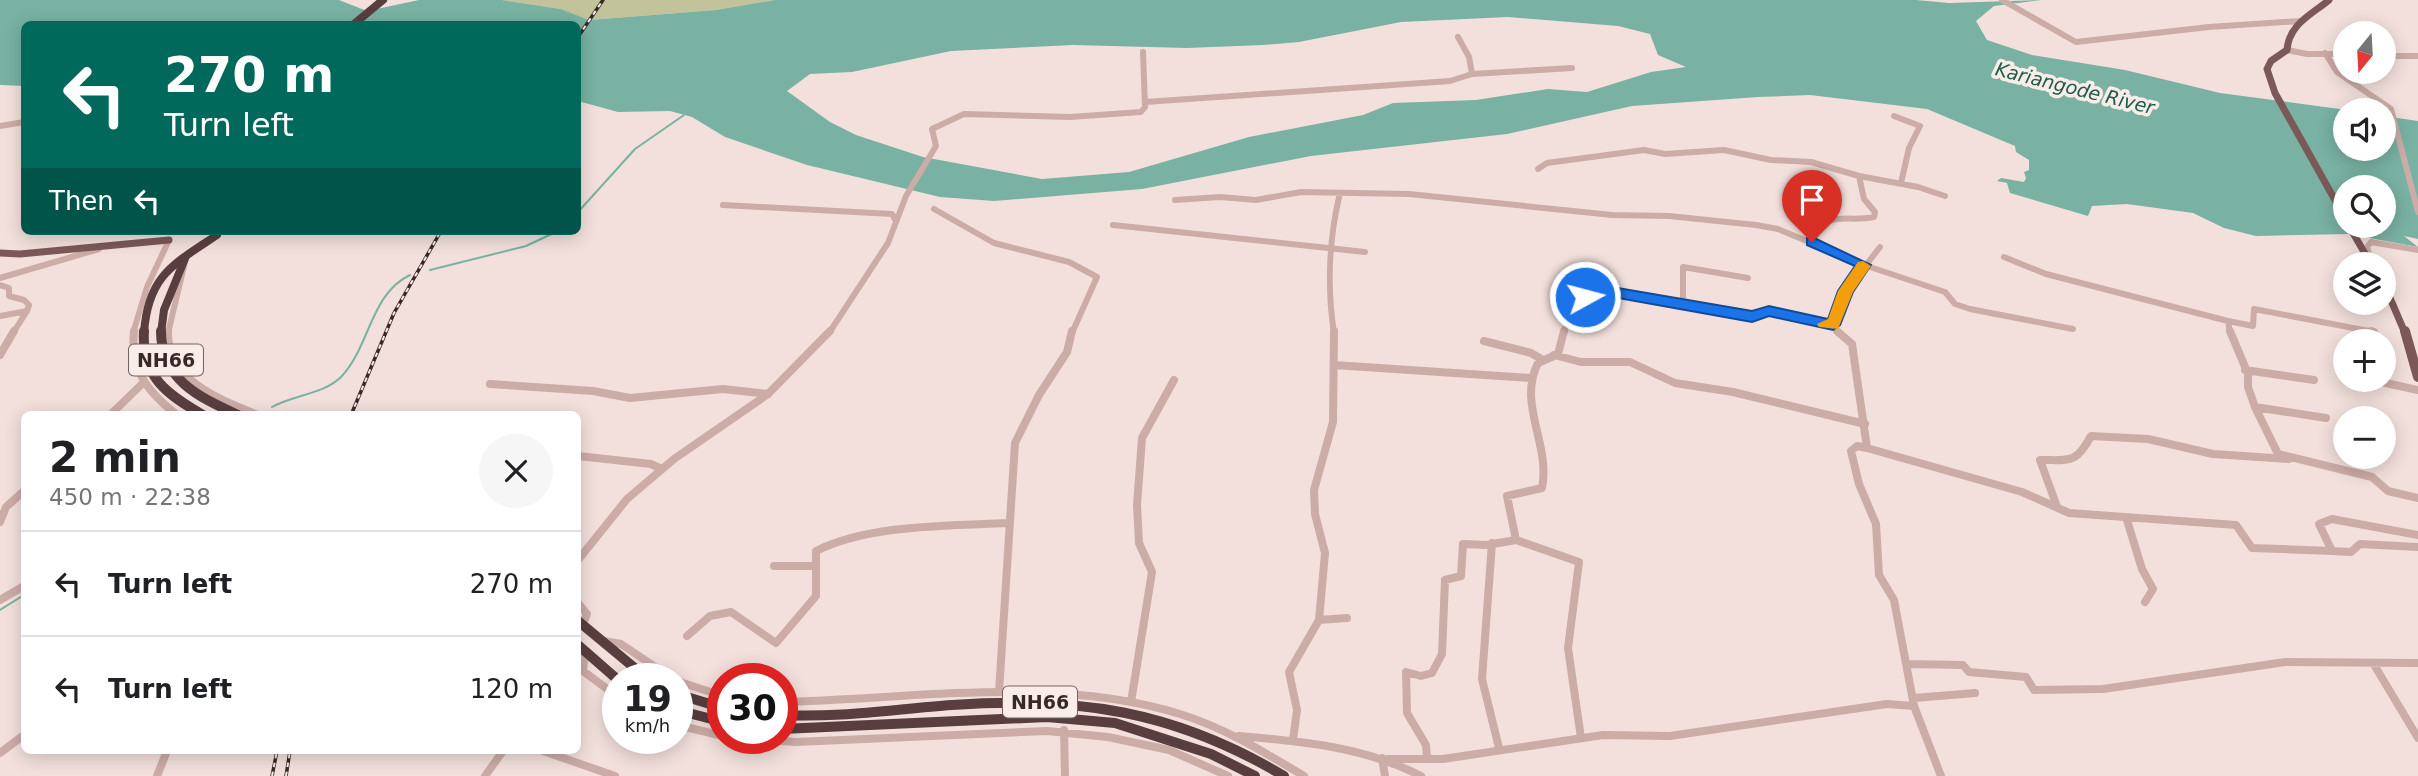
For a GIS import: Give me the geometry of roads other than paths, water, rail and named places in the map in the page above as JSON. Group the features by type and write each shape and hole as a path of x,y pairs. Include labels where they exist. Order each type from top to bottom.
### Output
{"highway":[{"path":"358,21 380,2"},
{"name":"NH66","path":"196,411 166,394 151,369 143,345 145,317 163,272 217,235"},
{"name":"NH66","path":"186,256 161,314 158,340 170,370 187,392 229,411"},
{"path":"581,626 628,663"},
{"path":"581,648 602,666"},
{"name":"NH66","path":"798,714 1025,701 1121,709 1206,735 1252,755 1284,776"},
{"name":"NH66","path":"798,728 1034,717 1115,723 1211,754 1255,776"}],"main road":[{"path":"2329,0 2300,21 2286,41 2287,50 2271,61 2267,69 2275,93 2333,197"},
{"path":"0,253 169,240"},
{"path":"2396,311 2404,328 2418,377"}],"street":[{"path":"2002,0 2076,42 2209,27 2300,21"},
{"path":"1458,37 1469,57 1472,74"},
{"path":"2287,50 2307,54 2333,53"},
{"path":"581,556 627,499 662,470 768,394 831,332 888,243 906,196 936,146 932,130 964,114 1070,117 1141,112 1145,102 1143,52"},
{"path":"2325,53 2329,63 2342,76 2379,97 2391,109 2418,212"},
{"path":"2396,55 2418,56"},
{"path":"1145,102 1373,88 1429,80 1450,81 1472,74 1572,68"},
{"path":"1894,116 1920,126 1909,148 1901,183"},
{"path":"0,127 21,123"},
{"path":"1538,169 1547,163 1587,160 1644,150 1665,154 1724,150 1754,154 1771,160 1811,162 1945,196"},
{"path":"1812,242 1819,223 1835,219 1866,219 1875,215 1864,199 1859,176"},
{"path":"1175,200 1220,197 1256,200 1301,192 1434,196 1612,215 1689,218 1771,228 1812,242 1864,265 1945,292 1955,304 1969,309 2073,329"},
{"path":"1293,740 1297,710 1289,672 1319,620 1325,554 1315,514 1314,490 1333,422 1336,345 1329,301 1340,192"},
{"path":"723,205 843,209 872,215 892,214 896,221"},
{"path":"934,209 965,230 1013,249 1087,268 1097,277 1074,325 1067,352 1039,395 1015,443 999,692"},
{"path":"1113,225 1365,252"},
{"path":"169,240 135,322 131,354 142,384 154,401 170,411"},
{"path":"2368,252 2367,247 2371,242 2418,250"},
{"path":"0,278 110,246"},
{"path":"1833,325 1846,291 1880,247"},
{"path":"186,256 187,273 169,321 167,337 174,360 195,386 219,400 248,411"},
{"path":"2004,257 2046,275 2228,321 2253,326 2254,309 2358,329"},
{"path":"1683,302 1683,267 1748,278"},
{"path":"0,285 9,288 9,296 24,300 29,305 0,355"},
{"path":"1516,540 1507,495 1542,488 1546,475 1545,453 1531,400 1531,378 1543,360 1558,354 1565,326 1577,300 1585,297 1599,297 1612,292 1683,302 1752,316 1769,311 1833,325 1837,332 1852,344 1867,448"},
{"path":"0,316 27,311"},
{"path":"2228,321 2255,407 2273,449 2290,459"},
{"path":"1484,341 1531,353 1543,360"},
{"path":"1553,355 1580,362 1630,362 1675,383 1733,392 1865,424"},
{"path":"1334,365 1531,378"},
{"path":"2245,370 2314,380"},
{"path":"1131,702 1152,572 1150,564 1142,555 1139,542 1139,456 1142,438 1174,380"},
{"path":"114,411 142,384"},
{"path":"490,384 593,391 630,398 723,389 768,394"},
{"path":"2396,385 2418,390"},
{"path":"2255,407 2326,418"},
{"path":"2056,504 2040,460 2072,460 2081,455 2091,436 2148,439 2213,454 2290,459 2372,477 2388,491 2418,498"},
{"path":"1941,776 1914,702 1894,600 1879,575 1876,524 1859,484 1851,451 1857,446 2056,504 2069,513 2236,525 2247,543 2259,549 2351,552 2360,544 2418,547"},
{"path":"581,456 652,464 662,470"},
{"path":"0,522 6,507 21,494"},
{"path":"2126,517 2142,569 2153,589 2145,602"},
{"path":"2332,551 2319,524 2324,520 2349,521 2418,533 2418,526"},
{"path":"687,636 710,615 731,612 776,643 816,596 816,551 832,543 912,528 1009,523"},
{"path":"1427,758 1426,744 1407,713 1406,671 1422,676 1432,673 1442,654 1445,580 1461,576 1465,561 1463,544 1516,540 1579,562 1568,648 1581,738"},
{"path":"1492,543 1493,578 1488,596 1482,680 1499,748"},
{"path":"774,566 816,566"},
{"path":"0,600 21,588"},
{"path":"581,607 587,614 581,622"},
{"path":"1319,620 1347,618"},
{"path":"600,640 621,644 645,663"},
{"path":"581,648 583,671 602,685"},
{"path":"1908,664 1963,665 1969,672 2026,677 2034,690 2104,689 2284,662 2418,663"},
{"path":"2373,663 2418,738"},
{"path":"798,701 999,692 1065,692 1131,702 1235,736 1280,758 1304,776"},
{"path":"1235,736 1293,740 1385,758 1443,759 1499,748 1581,738 1670,736 1975,693"},
{"path":"798,740 1019,729 1064,730 1113,736 1167,749 1227,776"},
{"path":"1064,730 1065,776"},
{"path":"0,754 21,737"},
{"path":"157,776 166,754"},
{"path":"485,776 501,754"},
{"path":"552,754 615,776"},
{"path":"1385,758 1385,776"},
{"path":"1385,758 1422,776"}],"water":[{"name":"Kariangode River","path":"0,0 339,0 367,11 419,0 502,0 561,9 589,20 716,10 775,0 1916,0 1949,3 2041,0 1994,6 1976,21 1987,40 2032,55 2125,70 2220,93 2333,108 2333,161 2396,161 2396,118 2418,121 2418,239 2404,236 2418,247 2370,238 2396,238 2396,175 2333,175 2333,234 2256,236 2224,228 2193,213 2127,204 2092,206 2088,216 2010,193 2007,183 1997,181 2001,178 2024,182 2024,172 2029,170 2029,160 2016,152 2015,146 1927,109 1810,95 1632,106 1507,134 1311,156 1142,189 994,201 940,197 807,165 725,137 692,117 670,111 618,112 581,102 581,21 21,21 21,86 0,85","holes":["1508,17 1618,26 1650,34 1658,55 1686,67 1651,72 1587,92 1548,89 1476,100 1393,103 1363,115 1249,137 1129,172 1042,179 923,157 856,135 830,122 787,91 810,74 852,72 951,51 1073,45 1187,48 1263,45 1299,42 1401,22"]}],"waterway":[{"path":"581,209 635,149 684,115"},
{"path":"430,270 526,246 549,235"},
{"path":"272,407 317,391 341,377 351,365 386,295 410,275"},
{"path":"0,610 21,597"}],"railway":[{"path":"581,33 603,0"},
{"path":"353,411 394,313 439,235"},
{"path":"272,776 276,754"},
{"path":"286,776 290,754"}]}
